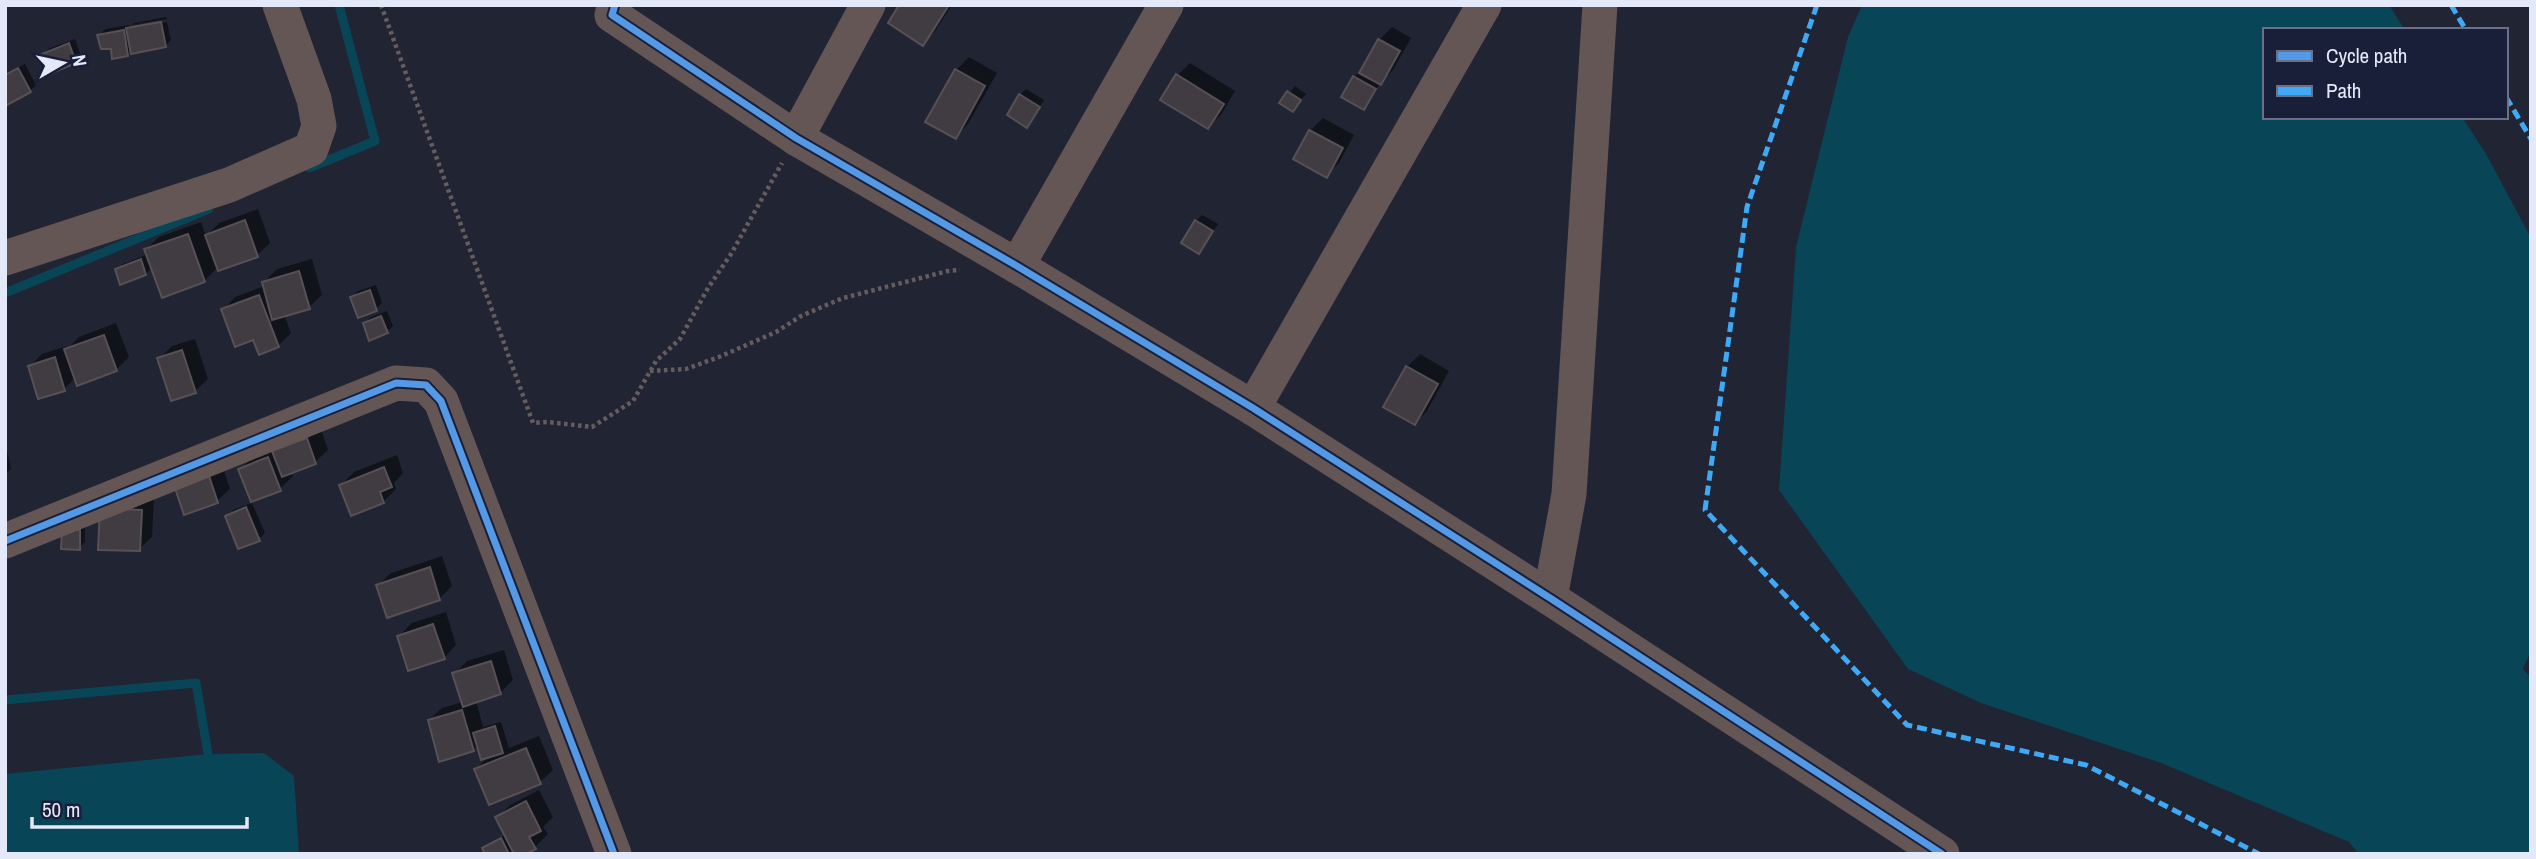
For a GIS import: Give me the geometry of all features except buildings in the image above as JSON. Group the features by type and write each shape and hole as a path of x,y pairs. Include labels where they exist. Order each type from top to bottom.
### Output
{"street":[{"path":"5,258 229,185 311,149 319,126 314,99 280,5"},
{"path":"615,5 612,15 796,138 1017,266 1253,408 1942,854"},
{"path":"796,138 868,5"},
{"path":"1017,266 1166,5"},
{"path":"1253,408 1484,5"},
{"path":"1550,598 1569,494 1600,5"},
{"path":"5,541 397,383 426,385 441,401 614,854"}],"path":[{"path":"381,5 533,423 592,427 633,401 656,361 680,339 796,138"},
{"path":"650,371 686,369 719,357 843,298 948,271 962,270"}],"water":[{"path":"1862,5 2389,5 2404,28 2263,28 2263,119 2463,119 2485,152 2531,238 2531,651 2523,669 2531,678 2531,854 2359,854 2349,842 2161,763 1981,703 1908,669 1779,490 1796,247 1848,37"},
{"path":"264,753 294,776 299,854 5,854 5,774 208,754"}],"waterway":[{"path":"309,168 375,141 339,5"},
{"path":"5,293 209,209"},
{"path":"5,700 196,683 208,754"}],"marked path":[{"path":"1817,5 1747,207 1705,510 1907,725 2086,765 2259,854"},
{"path":"2451,5 2465,28"},
{"path":"2508,100 2531,139"}],"cycle path":[{"path":"615,5 612,15 796,138 1017,266 1253,408 1942,854"},
{"path":"5,541 396,383 426,385 441,401 614,854"}]}
